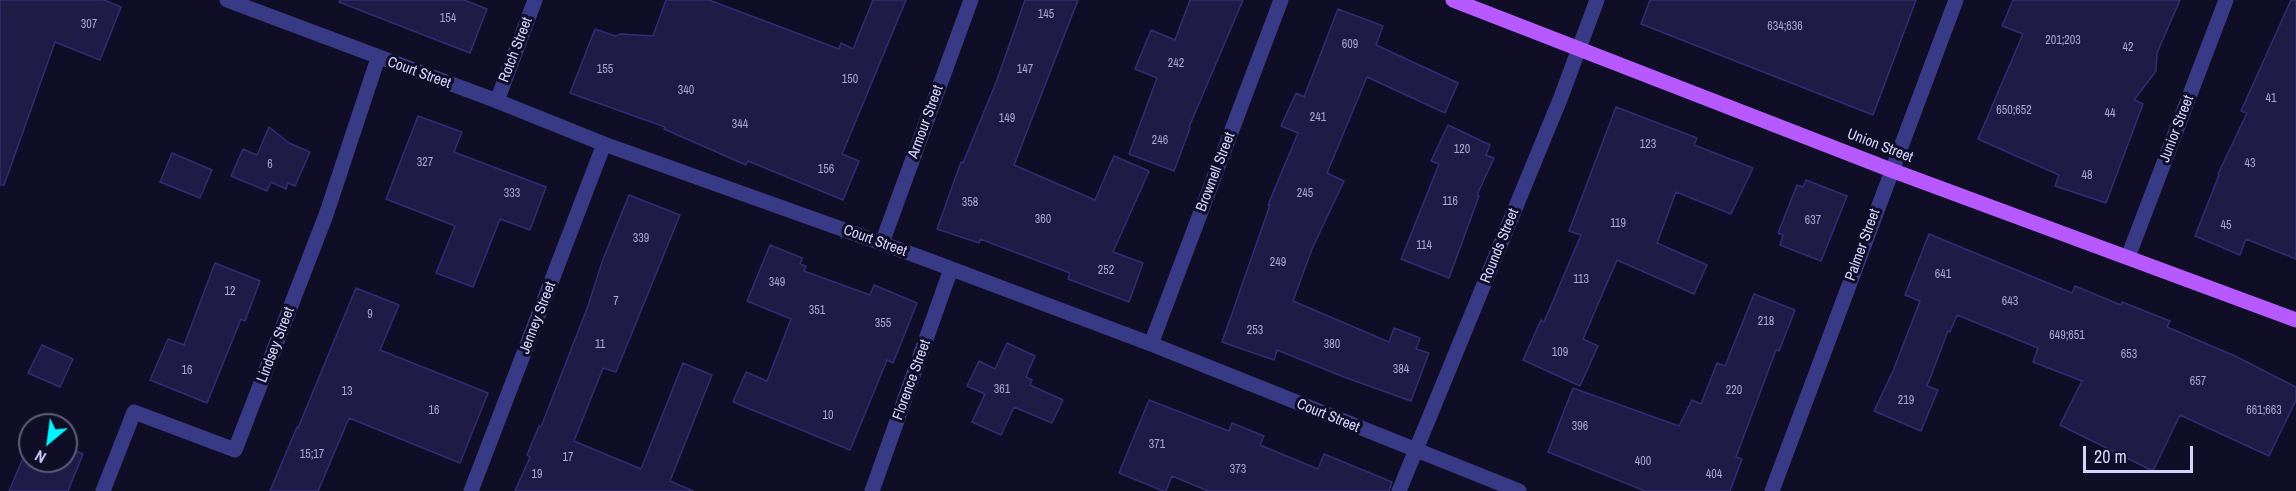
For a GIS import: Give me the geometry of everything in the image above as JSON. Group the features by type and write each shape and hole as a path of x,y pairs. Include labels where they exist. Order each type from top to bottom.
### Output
{"main road":[{"name":"Union Street","path":"1453,0 1891,170 2296,320"}],"street":[{"name":"Court Street","path":"227,0 497,101 604,144 951,268 1151,344 1519,491"},
{"name":"Rotch Street","path":"497,101 535,0"},
{"name":"Armour Street","path":"882,243 971,0"},
{"name":"Brownell Street","path":"1151,344 1281,0"},
{"name":"Rounds Street","path":"1399,491 1598,0"},
{"name":"Palmer Street","path":"1772,491 1956,0"},
{"name":"Junior Street","path":"2128,257 2226,0"},
{"name":"Lindsey Street","path":"103,491 134,412 235,450 326,215 378,58"},
{"name":"Jenney Street","path":"471,491 604,144"},
{"name":"Florence Street","path":"872,491 951,268"}],"building":[{"path":"0,0 104,0 121,7 100,60 55,42 4,185 0,185"},
{"path":"340,0 464,0 487,9 470,53 339,2"},
{"path":"666,0 709,0 839,49 841,43 853,49 873,0 906,0 842,154 859,161 843,200 748,161 746,165 664,129 665,127 570,93 595,29 615,36 621,34 653,36"},
{"path":"1025,0 1078,0 1014,165 1095,200 1114,156 1149,171 1113,252 1143,263 1129,302 1068,279 1070,273 980,239 979,243 937,229 961,162 963,163 997,80"},
{"path":"1190,0 1243,0 1189,127 1174,171 1129,154 1157,78 1135,69 1151,30 1175,40"},
{"path":"1650,0 1916,0 1873,115 1641,24"},
{"path":"2013,0 2180,0 2157,53 2156,71 2134,100 2143,104 2106,203 2055,186 2059,175 1978,139 2023,34 2002,26"},
{"path":"2291,0 2296,0 2296,259 2246,239 2240,255 2195,236 2218,174 2247,113 2241,111"},
{"path":"1338,9 1383,26 1376,45 1458,83 1445,113 1367,77 1327,173 1344,181 1312,249 1293,301 1389,342 1394,328 1420,338 1416,349 1429,353 1411,401 1277,350 1274,360 1222,342 1270,205 1268,205 1298,133 1281,126 1296,93 1304,97"},
{"path":"1616,107 1697,138 1694,145 1753,168 1731,214 1676,192 1657,243 1707,265 1694,294 1617,260 1583,339 1598,346 1580,386 1523,360 1541,320 1544,322 1581,235 1569,231"},
{"path":"418,116 462,132 454,152 546,187 530,230 500,219 473,287 436,273 455,226 386,199"},
{"path":"1448,125 1490,145 1486,155 1494,158 1477,195 1479,196 1449,278 1401,259 1439,164 1431,161"},
{"path":"269,127 289,143 310,152 295,186 288,183 286,189 271,182 267,191 231,176 243,149 257,155"},
{"path":"172,153 212,170 200,198 160,182"},
{"path":"1806,180 1847,196 1821,261 1780,245 1783,235 1778,233 1797,185 1803,187"},
{"path":"629,195 680,215 616,372 603,368 574,441 641,469 683,363 712,375 670,481 693,491 515,491 530,457 527,455 539,426 541,427"},
{"path":"1929,234 2072,293 2075,286 2121,305 2122,302 2170,321 2167,327 2235,356 2296,387 2296,400 2269,456 2180,415 2153,471 2060,425 2082,381 2033,362 2038,348 1957,315 1950,332 1948,331 1927,386 1938,390 1921,431 1874,411 1893,371 1920,301 1905,295"},
{"path":"770,245 802,258 800,264 806,266 804,271 870,295 874,285 917,303 893,363 887,360 850,450 733,402 746,372 767,381 791,319 747,301"},
{"path":"215,263 260,281 245,321 241,319 207,403 150,380 168,339 184,345"},
{"path":"356,288 399,305 380,350 488,393 460,463 349,418 318,491 270,491 298,428"},
{"path":"1754,294 1795,310 1779,351 1776,350 1736,457 1742,459 1730,491 1645,491 1548,452 1573,388 1679,426 1692,400 1701,404 1717,363 1725,366"},
{"path":"1007,343 1035,356 1026,377 1032,380 1030,385 1063,400 1052,423 1014,407 1001,435 972,422 985,394 967,386 979,361 995,369"},
{"path":"42,345 73,359 60,387 28,373"},
{"path":"1149,400 1229,431 1232,423 1264,436 1260,445 1318,469 1324,454 1392,482 1389,491 1208,491 1172,476 1166,491 1163,491 1119,473"},
{"path":"78,452 83,454 78,466"},
{"path":"18,470 18,473 75,473 68,491 9,491"}]}
